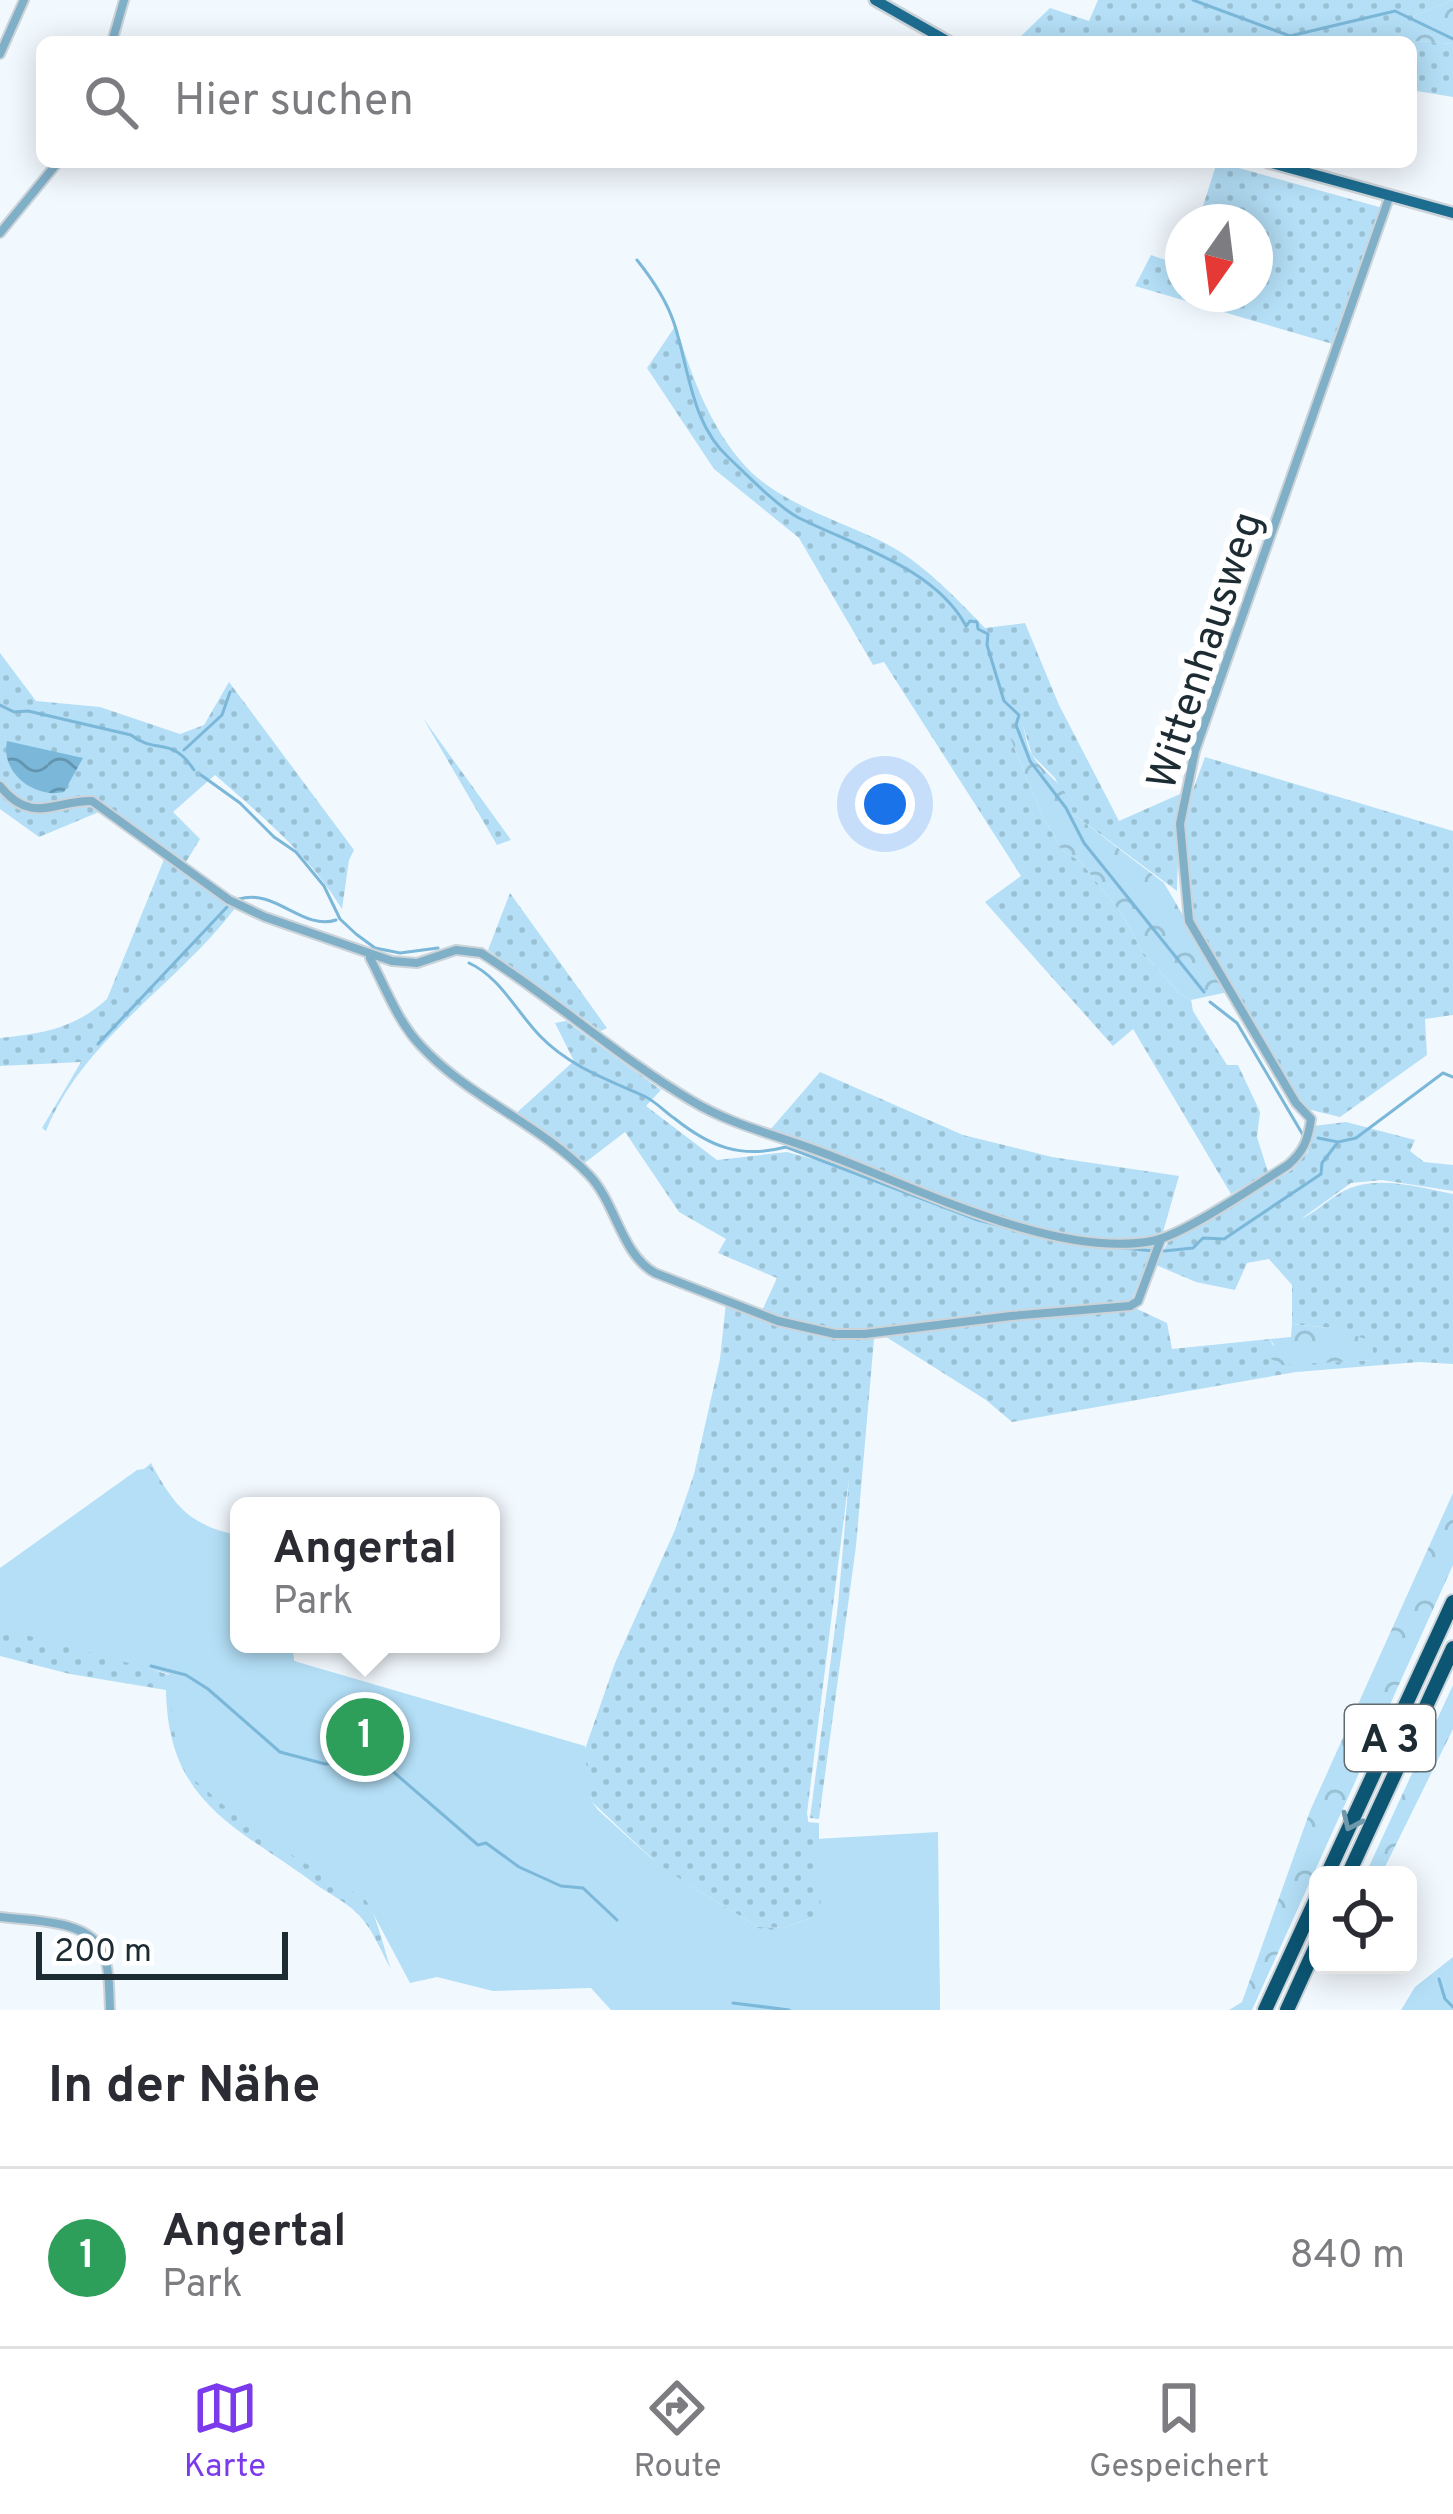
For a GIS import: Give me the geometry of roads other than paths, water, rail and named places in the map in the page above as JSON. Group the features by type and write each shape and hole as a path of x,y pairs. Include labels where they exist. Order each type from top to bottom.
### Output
{"highway":[{"name":"A 3","path":"1331,1866 1453,1602"},
{"name":"A 3","path":"1352,1866 1453,1648"},
{"path":"1265,2010 1309,1914"},
{"path":"1287,2010 1309,1962"}],"main road":[{"path":"875,0 938,36"},
{"path":"1290,168 1453,213"}],"street":[{"path":"0,54 24,0"},
{"path":"114,36 124,0"},
{"path":"0,233 53,168"},
{"name":"Wittenhausweg","path":"0,786 20,804 38,809 92,801 230,900 370,956 417,963 456,950 481,953 667,1086 730,1123 809,1147 927,1195 1031,1229 1123,1243 1161,1239 1288,1166 1304,1150 1309,1134 1311,1119 1296,1103 1189,921 1180,824 1195,751 1390,195"},
{"path":"370,956 422,1047 591,1176 612,1205 641,1264 778,1322 835,1334 865,1334 1130,1306 1138,1301 1161,1239"},
{"path":"0,1917 92,1937 104,1954 110,2010"}],"water":[{"path":"7,741 83,758 64,792 42,791 14,773"}],"waterway":[{"path":"1193,0 1290,36 1395,11 1453,39"},
{"path":"637,260 671,314 693,395 716,444 791,513 914,573 952,606 966,626 977,622 978,629 988,634 1004,701 1019,715 1016,725 1030,761 1066,808 1084,843 1204,992"},
{"path":"184,750 222,715 230,692"},
{"path":"0,705 14,712 28,711 131,735 171,749 194,770"},
{"path":"201,775 296,852 324,886 340,919 375,948 400,953 438,948"},
{"path":"239,899 265,899 312,920 336,920"},
{"path":"98,1044 227,907"},
{"path":"469,963 490,977 563,1056 648,1098 713,1143 755,1152 786,1147 978,1220 1037,1235"},
{"path":"1210,1002 1237,1023 1303,1135"},
{"path":"1164,1251 1193,1248 1203,1238 1224,1239 1321,1174 1322,1163 1338,1142 1356,1138 1443,1073 1453,1077"},
{"path":"1318,1138 1338,1142"},
{"path":"1070,1243 1154,1251"},
{"path":"151,1666 186,1675 208,1689 280,1752 325,1764 352,1762 390,1769 478,1845 486,1843 519,1867 561,1886 583,1888 617,1920"},
{"path":"1439,1979 1453,2007"},
{"path":"733,2003 789,2010"}],"place":[{"name":"Angertal","path":"365,1737"}]}
